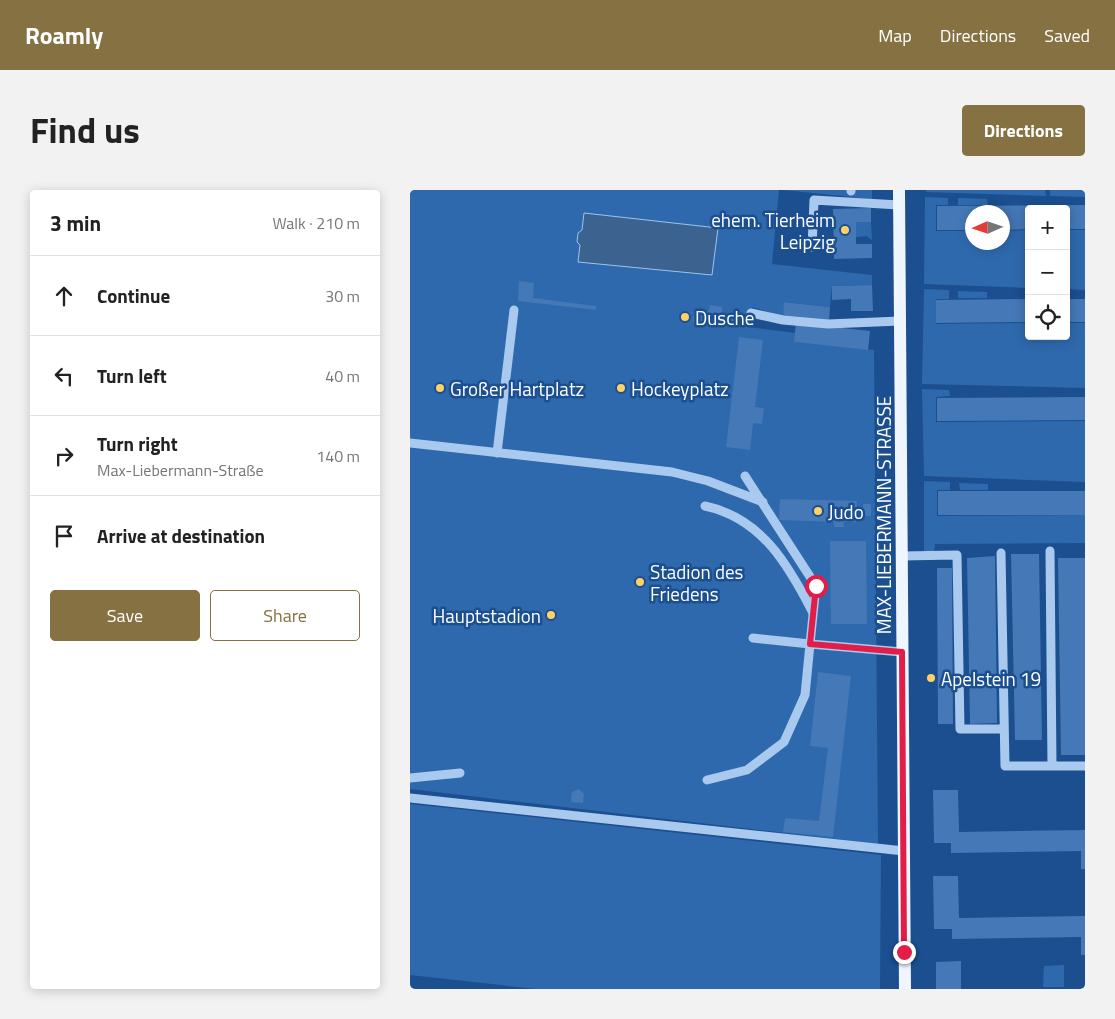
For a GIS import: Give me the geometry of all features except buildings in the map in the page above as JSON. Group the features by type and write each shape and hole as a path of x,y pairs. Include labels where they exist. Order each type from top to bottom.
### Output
{"main road":[{"name":"MAX-LIEBERMANN-STRASSE","path":"899,190 905,989"}],"street":[{"path":"812,247 814,200 899,205"},
{"path":"497,453 514,310"},
{"path":"751,313 783,320 828,324 900,321"},
{"path":"410,443 672,472 708,481 763,502"},
{"path":"707,780 747,770 784,742 805,695 816,586 745,476"},
{"path":"705,506 721,509 741,519 771,543 791,571 813,614"},
{"path":"1050,551 1052,766"},
{"path":"1001,553 1005,766 1085,766"},
{"path":"902,556 957,555 960,729 1004,729"},
{"path":"753,638 902,652"},
{"path":"410,778 460,773"},
{"path":"410,798 904,851"}],"shaded area":[{"name":"Stadion des Friedens","path":"410,190 779,190 772,264 872,275 872,285 832,286 830,307 785,302 783,317 752,307 749,327 795,333 795,342 874,350 878,844 410,789"},
{"path":"783,190 872,190 872,199"},
{"path":"926,190 1045,190 1046,196 926,192"},
{"path":"1050,190 1085,190 1085,197 1050,196"},
{"path":"925,197 948,198 948,205 936,205 936,231 965,231 965,250 1010,250 1010,231 1025,230 1025,288 924,284"},
{"path":"958,198 987,199 988,205 965,205 958,205"},
{"path":"584,213 718,228 712,275 578,262 580,245 577,242 578,233 582,230"},
{"path":"856,222 871,222 872,240 866,236 856,237"},
{"path":"1070,230 1085,230 1085,290 1070,289"},
{"path":"924,289 949,290 949,299 936,299 936,324 1025,323 1025,340 1070,340 1070,323 1085,323 1085,388 922,384"},
{"path":"958,291 987,292 987,298 958,298"},
{"path":"922,389 949,390 950,396 936,397 936,422 1085,421 1085,482 924,476"},
{"path":"924,481 950,482 950,490 937,490 937,516 1085,515 1085,543 935,544 934,555 924,555"},
{"path":"959,483 988,484 988,490 960,490"},
{"path":"410,804 881,855 880,989 536,989 410,975"},
{"path":"1064,965 1064,987 1043,987 1044,966"}],"place":[{"name":"ehem. Tierheim Leipzig","path":"845,230"},
{"name":"Dusche","path":"685,317"},
{"name":"Großer Hartplatz","path":"440,388"},
{"name":"Hockeyplatz","path":"621,388"},
{"name":"Judo","path":"818,511"},
{"name":"Stadion des Friedens","path":"640,582"},
{"name":"Hauptstadion","path":"551,615"},
{"name":"Apelstein 19","path":"931,678"}],"route":[{"path":"816,586 810,644 902,652 904,952"}]}
